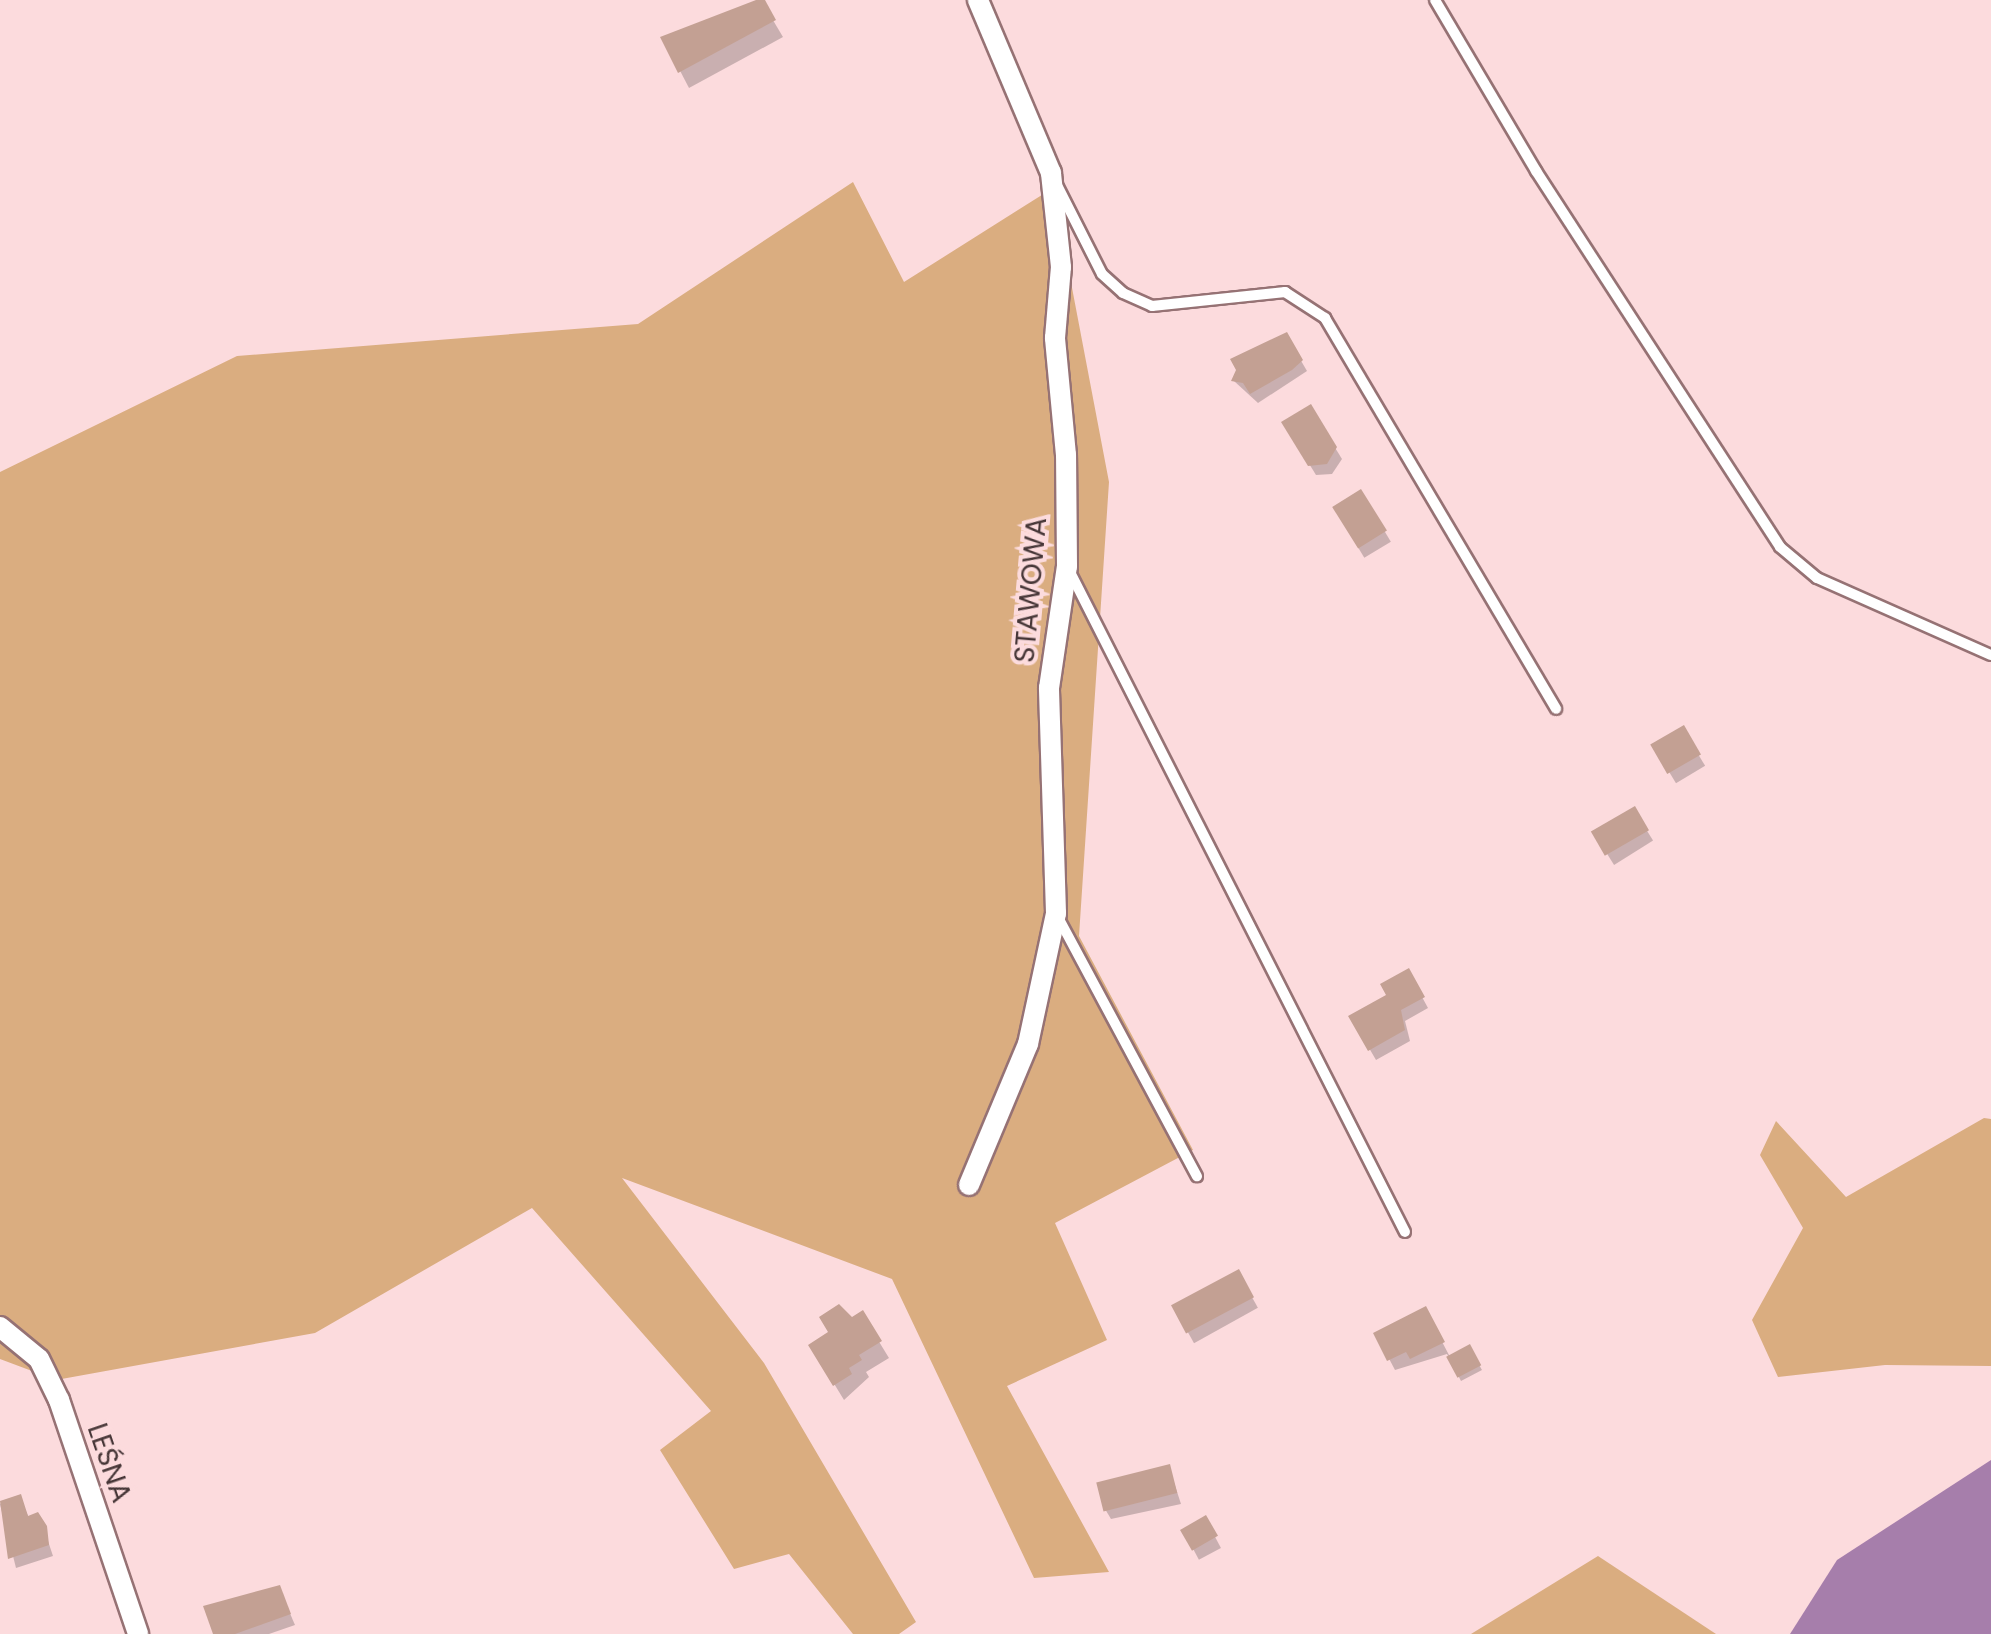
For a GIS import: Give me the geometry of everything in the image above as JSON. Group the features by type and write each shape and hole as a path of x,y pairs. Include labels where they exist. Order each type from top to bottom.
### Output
{"street":[{"name":"STAWOWA","path":"969,1185 1028,1044 1056,914 1049,688 1067,566 1066,455 1054,338 1061,267 1051,173 978,0"},
{"name":"LEŚNA","path":"0,1328 39,1358 59,1400 138,1634"}],"lane":[{"path":"1435,0 1536,171 1780,547 1817,578 1991,656"},
{"path":"1051,173 1102,274 1123,293 1152,306 1285,292 1325,318 1556,709"},
{"path":"1067,566 1405,1232"},
{"path":"1056,914 1197,1176"}],"shaded area":[{"path":"853,182 904,282 1053,188 1109,482 1079,936 1193,1150 1055,1223 1107,1340 1007,1386 1109,1572 1034,1578 892,1279 622,1178 764,1363 916,1622 899,1634 853,1634 789,1554 734,1569 660,1450 711,1411 532,1208 315,1333 56,1380 0,1359 0,472 237,356 638,324"},
{"path":"1984,1118 1991,1119 1991,1366 1885,1365 1778,1377 1752,1320 1803,1228 1760,1155 1776,1121 1846,1197"},
{"path":"1991,1460 1991,1634 1790,1634 1837,1560"},
{"path":"1598,1556 1716,1634 1471,1634"}],"building":[{"path":"765,0 776,20 678,73 660,37"},
{"path":"1287,332 1303,360 1292,370 1250,394 1243,383 1231,381 1236,370 1230,359"},
{"path":"1311,404 1337,447 1327,464 1308,466 1281,422"},
{"path":"1361,489 1387,531 1358,549 1332,507"},
{"path":"1684,725 1701,754 1667,774 1650,744"},
{"path":"1635,806 1649,830 1605,856 1591,831"},
{"path":"1409,968 1425,997 1401,1010 1405,1030 1368,1051 1348,1016 1386,995 1380,984"},
{"path":"1239,1269 1254,1297 1186,1333 1171,1305"},
{"path":"839,1304 852,1317 863,1310 882,1341 859,1355 862,1360 849,1368 852,1374 833,1386 808,1345 828,1332 819,1317"},
{"path":"1426,1306 1445,1342 1410,1359 1406,1352 1387,1361 1373,1333"},
{"path":"1470,1344 1481,1365 1457,1378 1446,1357"},
{"path":"1170,1464 1177,1493 1104,1511 1096,1482"},
{"path":"21,1494 28,1516 38,1512 47,1526 49,1545 8,1559 0,1501"},
{"path":"1206,1515 1218,1536 1192,1551 1180,1530"},
{"path":"280,1585 291,1614 235,1634 213,1634 203,1606"}]}
